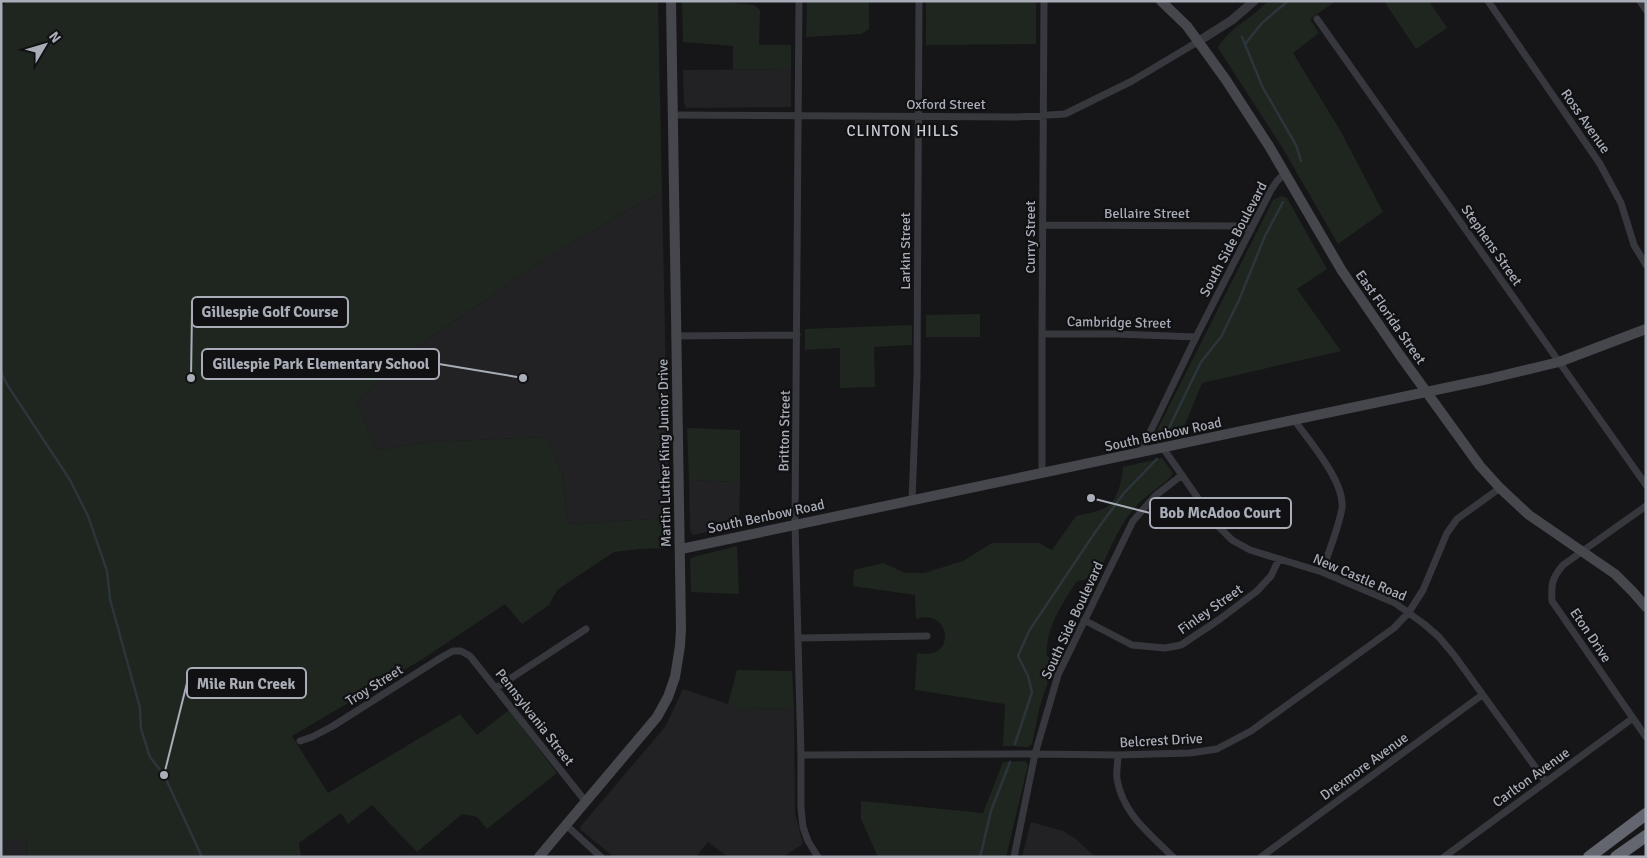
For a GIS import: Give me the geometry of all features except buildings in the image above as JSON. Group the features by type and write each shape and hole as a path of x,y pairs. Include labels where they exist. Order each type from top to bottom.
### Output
{"highway":[{"path":"1589,857 1646,814"},
{"path":"1616,857 1646,836"}],"main road":[{"name":"Martin Luther King Junior Drive","path":"539,857 647,730 668,697 675,677 680,646 681,549 675,336 674,115 671,1"},
{"name":"East Florida Street","path":"1161,1 1199,41 1254,121 1342,271 1480,466 1529,515 1615,574 1646,607"},
{"name":"South Benbow Road","path":"681,549 1042,472 1295,421 1559,362 1646,329"}],"street":[{"name":"Britton Street","path":"799,1 798,335 795,524 801,808 803,827 808,842 818,857"},
{"name":"Larkin Street","path":"912,500 917,377 919,1"},
{"name":"Curry Street","path":"1042,472 1044,1"},
{"path":"1199,41 1232,20 1254,1"},
{"name":"Ross Avenue","path":"1488,1 1600,164 1621,203 1634,245 1646,265"},
{"path":"1640,1 1646,10"},
{"name":"Stephens Street","path":"1317,19 1646,485"},
{"name":"Oxford Street","path":"674,115 917,117 1043,116 1065,114 1132,81 1199,41"},
{"name":"South Side Boulevard","path":"1140,453 1196,336 1271,190 1285,173"},
{"name":"Bellaire Street","path":"1043,225 1240,226 1251,230"},
{"name":"Cambridge Street","path":"1042,334 1196,336"},
{"path":"675,336 798,335"},
{"path":"1295,421 1336,480 1342,496 1340,514 1322,572"},
{"name":"New Castle Road","path":"1163,448 1216,524 1232,540 1250,550 1322,572 1395,603 1438,636 1546,782"},
{"name":"South Side Boulevard","path":"1014,857 1035,754 1058,675 1134,521 1155,496 1182,475"},
{"name":"Belcrest Drive","path":"801,755 1118,755 1190,754 1217,750 1251,731 1394,628 1409,612 1423,590 1447,532 1457,519 1500,488"},
{"name":"Eton Drive","path":"1646,506 1563,565 1555,575 1552,588 1552,601 1646,737"},
{"name":"Finley Street","path":"1084,620 1132,645 1165,648 1181,645 1258,591 1271,576 1279,559"},
{"path":"496,688 586,630"},
{"path":"798,638 927,636"},
{"name":"Troy Street","path":"300,741 333,726 442,657 453,651 461,652"},
{"name":"Pennsylvania Street","path":"461,652 470,656 586,802"},
{"name":"Drexmore Avenue","path":"1261,857 1482,695"},
{"name":"Carlton Avenue","path":"1444,857 1633,718"},
{"path":"1118,755 1117,777 1123,798 1132,817 1173,857"},
{"path":"566,826 601,857"}],"shaded area":[{"path":"7,1 658,1 662,193 633,207 548,257 406,354 357,403 376,450 430,442 547,437 562,474 568,524 669,518 670,548 614,552 557,590 549,605 522,624 505,604 421,660 292,736 328,793 460,714 477,735 509,710 557,773 487,829 477,817 462,814 417,852 372,805 348,824 341,813 299,843 301,857 27,857 26,839 1,839 1,8"},
{"path":"682,1 717,1 754,5 760,10 759,45 791,45 791,69 733,69 733,46 683,42"},
{"path":"807,1 869,1 869,29 861,34 806,37"},
{"path":"926,1 1036,1 1036,44 926,45"},
{"path":"1268,1 1336,1 1310,19 1319,33 1293,53 1340,130 1383,212 1338,244 1282,147 1218,48 1234,29"},
{"path":"1384,1 1429,1 1447,28 1416,49"},
{"path":"791,69 791,106 789,107 687,108 684,104 683,70"},
{"path":"662,193 669,518 568,524 562,474 547,437 430,442 376,450 357,403 406,354 548,257 633,207"},
{"path":"1282,196 1287,198 1327,269 1297,289 1341,351 1202,383 1182,432 1153,438 1273,200"},
{"path":"980,314 980,337 926,337 926,315"},
{"path":"912,325 912,345 874,347 875,387 840,388 840,348 805,350 805,329"},
{"path":"687,428 740,430 740,482 689,480"},
{"path":"1162,458 1173,473 1172,475 1143,499 1132,511 1120,529 1096,578 1077,581 1056,616 1047,646 1047,656 1054,663 1040,706 1032,744 1028,747 1003,746 1005,704 915,690 917,653 930,654 939,650 944,643 943,627 937,621 928,617 916,619 915,595 853,586 854,570 883,563 905,573 924,573 963,561 992,543 1039,543 1052,550 1076,516 1103,509 1112,502 1116,497 1123,467"},
{"path":"689,480 740,482 739,525 692,534 690,530"},
{"path":"737,546 739,594 691,592 690,559"},
{"path":"737,670 792,671 794,708 743,709 728,704"},
{"path":"683,689 743,709 794,708 795,813 803,844 783,857 728,857 708,842 696,857 614,857 581,830 580,827 665,727"},
{"path":"1025,761 1028,765 1006,857 878,857 861,819 861,801 983,813 1003,762"},
{"path":"1031,822 1063,831 1076,839 1095,857 1022,857"},
{"path":"1,839 26,839 27,857 1,857"}],"waterway":[{"path":"1245,44 1262,23 1288,1"},
{"path":"1242,37 1263,88 1296,145 1301,161"},
{"path":"1166,434 1201,362 1221,337 1239,300 1265,236 1283,202"},
{"path":"1,373 70,480 88,516 107,571 110,599 140,708 141,729 150,757 164,775 202,857"},
{"path":"1015,744 1032,692 1028,676 1018,656 1029,631 1096,531 1124,493 1157,459"},
{"path":"980,857 991,811 1010,762"}],"place":[{"name":"Gillespie Golf Course","path":"191,378"},
{"name":"Gillespie Park Elementary School","path":"523,378"},
{"name":"Bob McAdoo Court","path":"1091,498"},
{"name":"Mile Run Creek","path":"164,775"}],"district":[{"name":"CLINTON HILLS","path":"903,131"}]}
